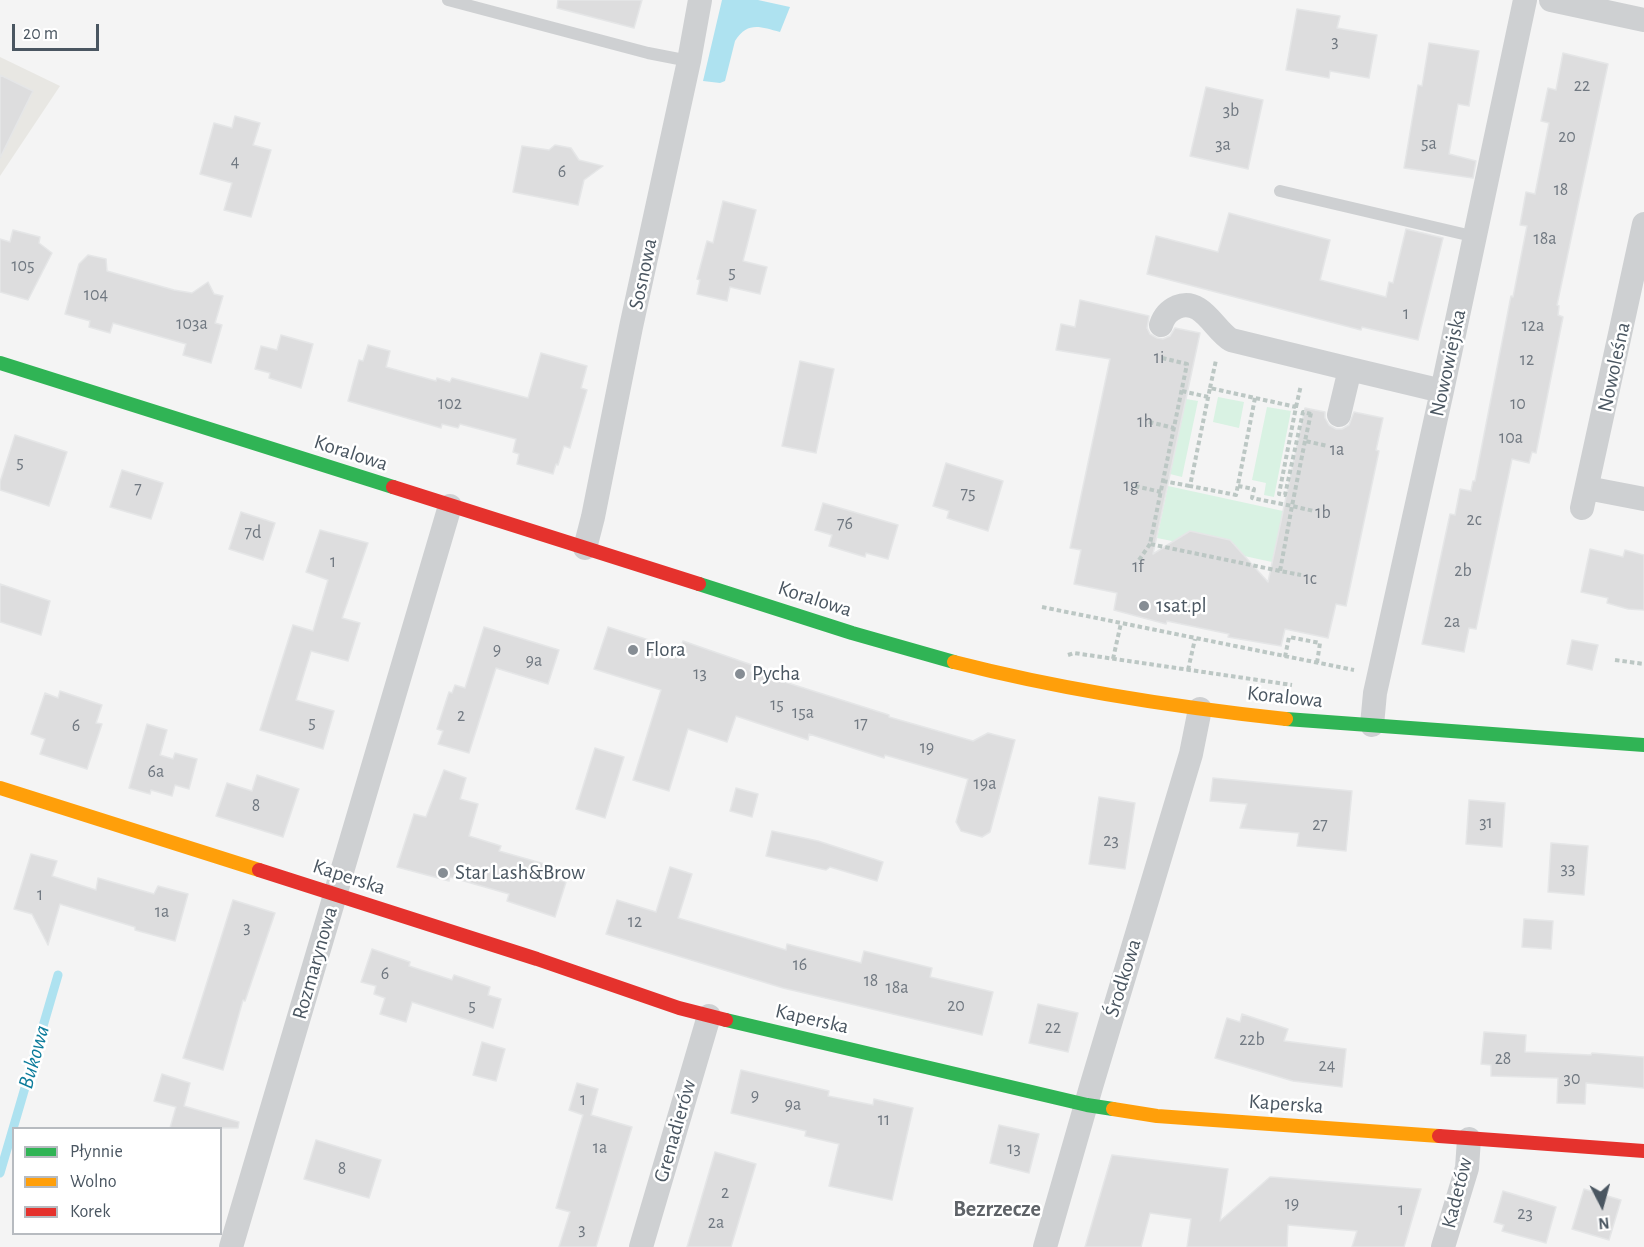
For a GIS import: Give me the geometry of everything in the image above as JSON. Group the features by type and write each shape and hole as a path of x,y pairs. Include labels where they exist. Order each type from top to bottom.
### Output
{"street":[{"name":"Sosnowa","path":"585,548 700,0"},
{"name":"Nowowiejska","path":"1372,725 1375,693 1476,237 1525,0"},
{"path":"1551,0 1644,20"},
{"name":"Nowoleśna","path":"1644,224 1585,498 1644,500"},
{"path":"1161,325 1168,312 1175,308 1194,307 1210,318 1223,335 1231,340 1442,391"},
{"name":"Koralowa","path":"0,363 854,634 935,657 1033,680 1100,694 1280,718 1644,745"},
{"path":"1340,416 1350,369"},
{"name":"Rozmarynowa","path":"231,1247 450,506"},
{"name":"Środkowa","path":"1045,1247 1193,748 1200,709"},
{"name":"Kaperska","path":"0,788 537,959 679,1008 1087,1104 1157,1116 1644,1151"},
{"name":"Grenadierów","path":"641,1247 709,1016"},
{"name":"Kadetów","path":"1443,1247 1467,1168 1469,1139"}],"lane":[{"path":"448,0 648,53 689,61"},
{"path":"1280,191 1476,237"}],"path":[{"path":"1139,560 1150,544 1187,364 1162,358"},
{"path":"1190,486 1210,388 1296,407 1279,494 1285,495 1303,411 1311,414"},
{"path":"1182,391 1208,397"},
{"path":"1163,481 1236,495 1255,398"},
{"path":"1149,422 1174,428"},
{"path":"1280,571 1305,441"},
{"path":"1135,486 1161,492"},
{"path":"1238,486 1254,489 1252,498 1314,511"},
{"path":"1150,544 1301,575"},
{"path":"1042,608 1342,668"},
{"path":"1113,659 1121,623"},
{"path":"1285,657 1289,637 1320,643 1317,663"},
{"path":"1188,670 1195,639"},
{"path":"1063,656 1074,653 1301,687"},
{"path":"1615,660 1644,664"}],"shaded area":[{"path":"0,57 60,86 0,176"}],"green space":[{"path":"1218,397 1244,402 1239,428 1213,422"},
{"path":"1186,399 1198,401 1182,477 1170,474"},
{"path":"1267,407 1291,411 1274,497 1264,495 1266,483 1252,480"},
{"path":"1168,486 1283,511 1272,562 1235,554 1236,546 1230,540 1190,531 1182,543 1157,538"}],"water":[{"path":"722,0 758,0 790,7 780,32 755,27 745,30 740,35 735,41 725,81 720,83 703,81"}],"building":[{"path":"558,0 642,0 634,28 557,8"},
{"path":"1297,9 1340,16 1337,28 1377,35 1369,78 1330,71 1329,78 1286,70"},
{"path":"1429,43 1479,51 1469,106 1458,104 1449,154 1476,161 1473,178 1404,168 1418,85 1422,86"},
{"path":"1563,53 1608,64 1557,305 1559,306 1558,315 1563,317 1536,453 1532,452 1529,463 1512,459 1476,629 1469,628 1464,652 1422,644 1450,514 1455,515 1460,489 1471,491 1473,481 1475,481 1527,226 1520,225 1526,192 1535,194 1549,123 1541,121 1548,88 1556,90"},
{"path":"0,75 33,91 0,158"},
{"path":"1206,87 1263,100 1248,169 1190,156"},
{"path":"235,116 260,123 253,145 271,150 251,217 224,210 232,183 200,174 214,123 232,128"},
{"path":"555,145 571,148 579,160 603,166 584,180 578,205 513,192 522,146 549,150"},
{"path":"723,201 756,210 743,261 767,267 760,294 730,287 727,301 697,294 700,280 697,279 707,241 713,243"},
{"path":"1229,213 1330,240 1320,280 1386,297 1389,282 1393,283 1406,229 1443,238 1418,340 1362,327 1361,330 1147,274 1156,236 1218,252"},
{"path":"13,230 40,237 39,243 52,253 28,300 0,292 0,239 10,242"},
{"path":"88,255 106,259 107,271 174,290 192,293 208,282 214,294 223,296 215,323 222,325 211,363 183,355 186,344 113,323 110,333 89,327 90,321 65,314 79,264"},
{"path":"1080,300 1149,316 1147,328 1150,334 1157,338 1163,339 1170,336 1175,328 1200,333 1153,554 1190,531 1230,540 1268,582 1305,408 1325,412 1329,425 1336,429 1349,425 1354,412 1383,418 1376,450 1379,451 1346,606 1336,604 1328,638 1285,629 1281,646 1228,637 1229,634 1167,621 1166,624 1114,610 1117,593 1074,584 1081,550 1070,548 1110,359 1056,350 1061,324 1075,327"},
{"path":"281,335 313,344 301,388 269,378 270,373 255,369 261,346 277,350"},
{"path":"368,345 390,351 386,367 436,381 437,378 450,382 452,378 528,398 541,353 587,366 581,388 587,390 570,448 564,446 553,474 517,464 519,454 513,452 516,439 460,424 458,428 442,424 441,428 348,401 359,360 363,361"},
{"path":"800,361 834,369 816,453 782,446"},
{"path":"15,435 67,452 49,506 0,490 0,482"},
{"path":"946,463 1003,481 988,531 947,518 949,511 933,506"},
{"path":"122,470 163,483 151,519 110,507"},
{"path":"823,503 898,525 888,559 866,553 865,557 829,546 832,535 815,530"},
{"path":"241,512 275,523 263,560 229,549"},
{"path":"320,530 368,543 342,618 360,623 348,661 311,651 296,700 334,711 323,749 260,730 293,625 313,631 328,580 306,572"},
{"path":"1590,549 1623,557 1625,550 1644,555 1644,610 1628,609 1607,603 1608,598 1581,592"},
{"path":"0,584 50,601 41,635 0,622"},
{"path":"484,627 559,650 548,684 496,668 469,753 438,744 443,731 437,729 449,692 452,693 455,685 465,688"},
{"path":"608,627 680,650 683,641 752,665 750,671 889,715 889,717 973,741 988,733 1015,740 990,832 982,837 961,831 956,822 968,779 885,755 884,758 809,734 808,740 736,716 727,742 688,729 669,791 633,780 661,690 594,669"},
{"path":"1572,640 1598,645 1592,670 1567,664"},
{"path":"60,691 102,705 96,723 102,724 87,769 40,754 45,739 31,734 45,693 58,698"},
{"path":"147,724 167,730 160,755 173,759 175,753 197,759 189,789 175,785 172,796 151,790 150,794 129,788"},
{"path":"595,748 624,757 605,818 576,809"},
{"path":"444,770 466,778 460,799 478,804 469,836 501,846 499,851 555,867 552,878 566,882 555,917 507,901 509,894 450,877 449,881 397,867 414,814 426,817"},
{"path":"257,775 299,789 283,837 216,816 227,783 252,791"},
{"path":"1213,778 1352,791 1346,851 1297,846 1299,833 1240,828 1247,804 1210,801"},
{"path":"736,788 758,794 752,817 730,811"},
{"path":"1099,797 1135,803 1125,869 1089,864"},
{"path":"1469,800 1505,803 1502,847 1466,844"},
{"path":"772,831 818,841 883,862 877,881 830,867 826,870 766,856"},
{"path":"1551,843 1588,846 1584,895 1548,892"},
{"path":"31,854 57,861 52,876 96,890 98,878 154,894 158,886 188,894 175,941 60,904 48,945 32,914 14,909"},
{"path":"670,867 692,874 678,918 786,950 787,944 861,963 864,951 932,968 930,977 993,992 982,1035 783,988 606,934 617,900 656,912"},
{"path":"233,900 275,913 245,1001 243,1000 223,1070 183,1058"},
{"path":"1524,919 1553,921 1551,949 1522,947"},
{"path":"372,949 410,962 409,966 452,980 454,975 490,987 488,995 501,999 493,1028 412,1002 406,1022 380,1014 385,998 374,994 376,986 361,982"},
{"path":"1038,1004 1078,1013 1068,1052 1029,1043"},
{"path":"1242,1014 1288,1029 1284,1041 1346,1049 1342,1087 1293,1081 1215,1058 1227,1018 1240,1022"},
{"path":"1484,1032 1526,1035 1525,1052 1591,1055 1592,1053 1644,1057 1644,1088 1586,1083 1585,1104 1557,1103 1558,1078 1491,1076 1491,1065 1481,1064"},
{"path":"482,1042 505,1049 496,1081 473,1075"},
{"path":"741,1070 829,1091 828,1096 873,1105 874,1099 913,1108 892,1200 829,1186 839,1144 805,1136 806,1131 731,1113"},
{"path":"162,1074 190,1083 184,1106 239,1122 238,1128 170,1127 176,1107 154,1101"},
{"path":"577,1083 598,1089 591,1115 632,1127 596,1247 559,1247 570,1212 556,1208 583,1115 569,1110"},
{"path":"999,1125 1039,1134 1029,1173 990,1163"},
{"path":"316,1140 381,1160 369,1198 304,1179"},
{"path":"715,1152 756,1164 731,1247 687,1247"},
{"path":"1112,1155 1228,1169 1220,1221 1270,1177 1421,1189 1404,1247 1352,1247 1357,1231 1288,1225 1287,1247 1187,1247 1191,1219 1150,1213 1141,1247 1085,1247"},
{"path":"1584,1189 1621,1200 1609,1240 1572,1229"},
{"path":"1503,1191 1556,1207 1546,1243 1502,1231 1504,1225 1494,1222"}],"waterway":[{"name":"Bukowa","path":"13,1127 58,975"},
{"name":"Bukowa","path":"0,1173 12,1132"}],"traffic: fast":[{"path":"0,363 393,487"},
{"path":"699,584 852,633 954,662"},
{"path":"1286,719 1644,745"},
{"path":"726,1020 1087,1105 1113,1109"}],"traffic: slow":[{"path":"954,662 1036,681 1119,696 1286,719"},
{"path":"0,788 259,870"},
{"path":"1113,1109 1157,1116 1439,1136"}],"traffic: jam":[{"path":"393,487 699,584"},
{"path":"259,870 537,959 679,1008 726,1020"},
{"path":"1439,1136 1644,1151"}],"place":[{"name":"1sat.pl","path":"1144,606"},
{"name":"Flora","path":"633,650"},
{"name":"Pycha","path":"740,674"},
{"name":"Star Lash&Brow","path":"443,873"}],"district":[{"name":"Bezrzecze","path":"997,1209"}]}
